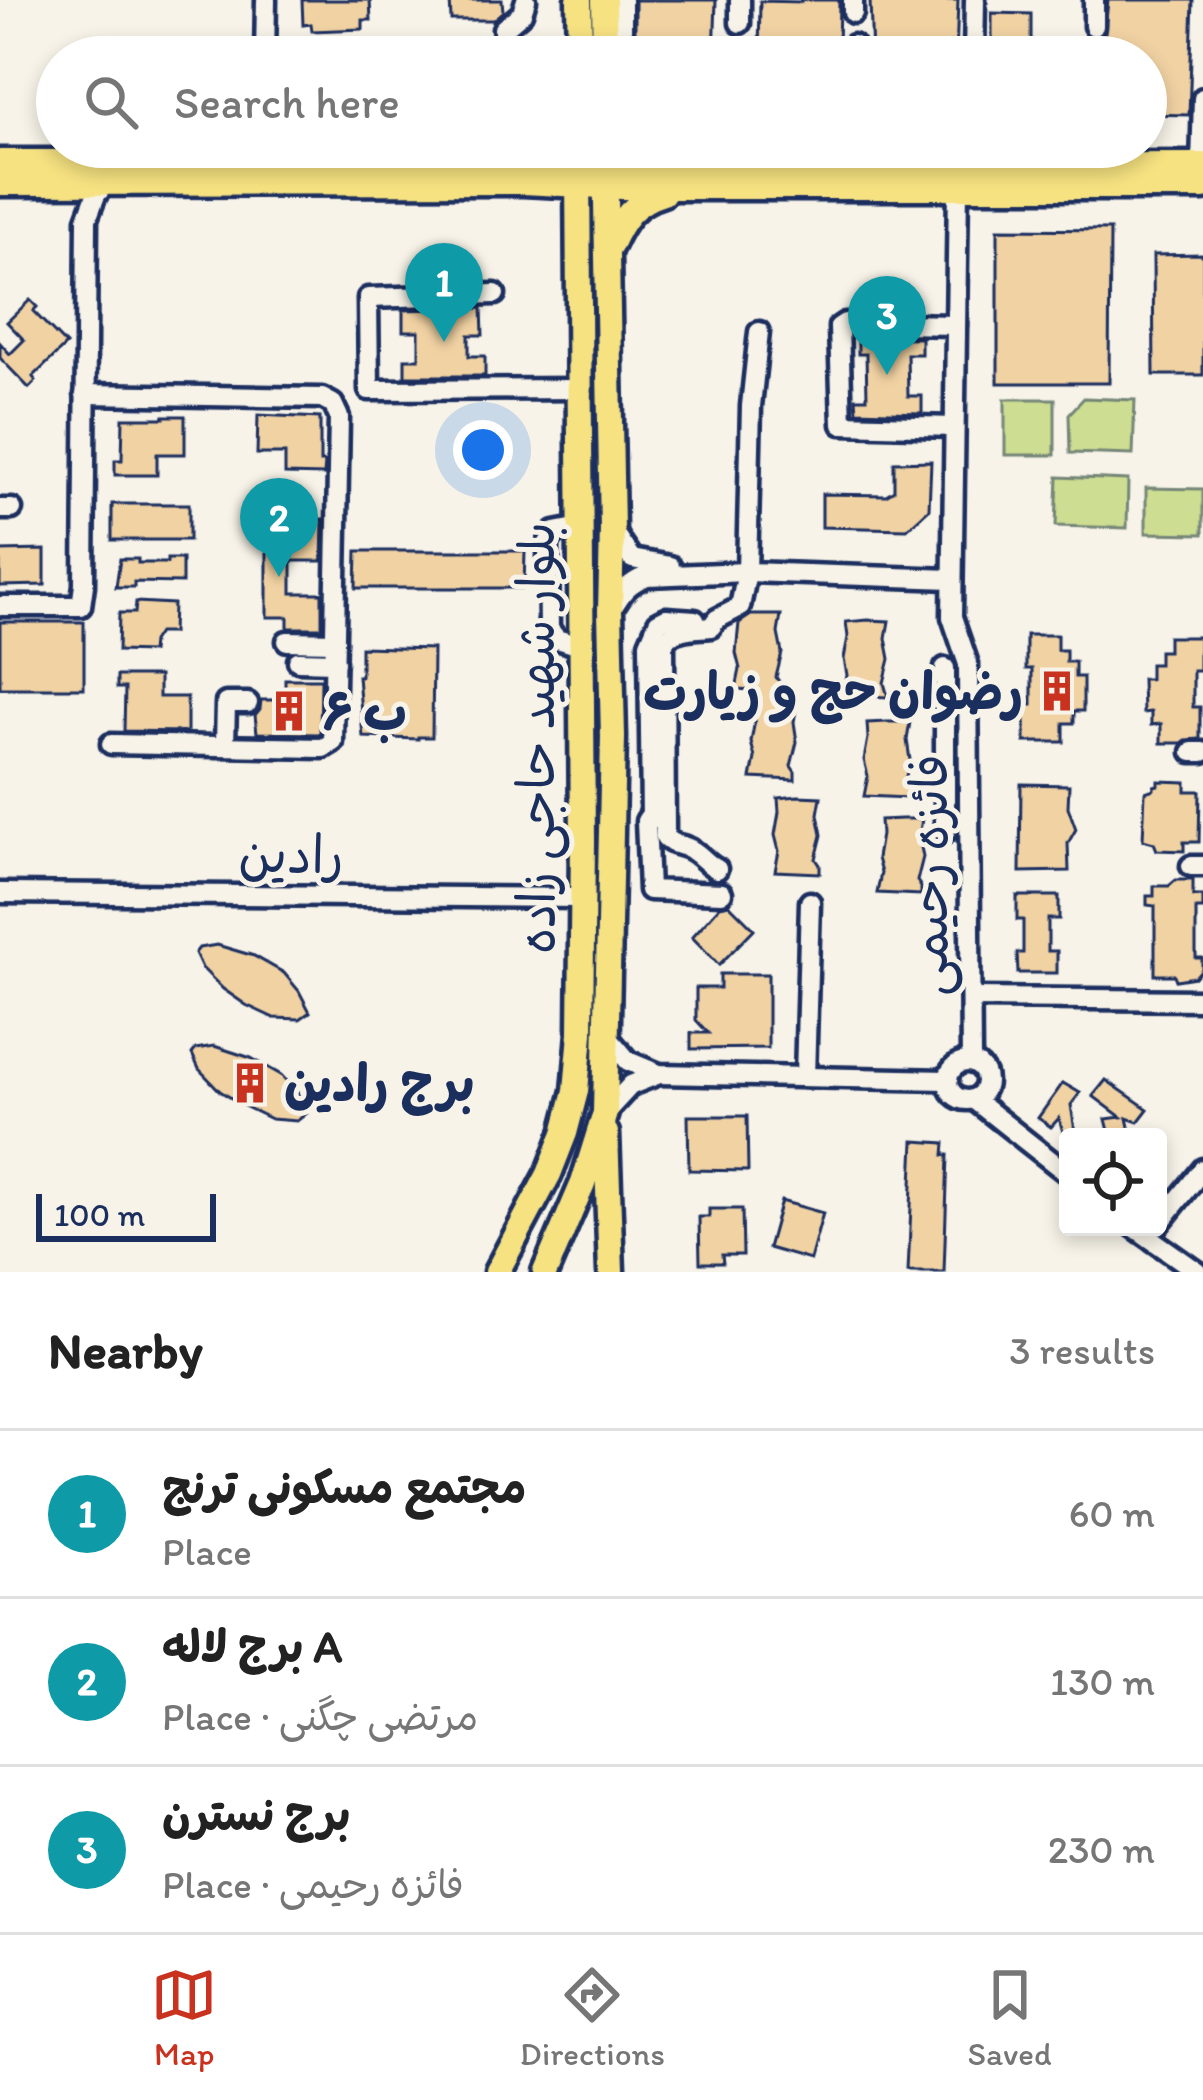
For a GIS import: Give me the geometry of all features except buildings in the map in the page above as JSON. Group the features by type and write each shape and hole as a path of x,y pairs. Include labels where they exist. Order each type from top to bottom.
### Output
{"main road":[{"path":"579,0 580,36"},
{"path":"604,0 605,36"},
{"path":"0,162 36,161"},
{"path":"1167,162 1202,165"},
{"path":"0,183 523,182 571,168"},
{"name":"بلوار شهید حاجی زاده","path":"497,1272 549,1174 565,1133 576,1091 581,1034 578,168"},
{"name":"بلوار شهید حاجی زاده","path":"544,1272 583,1183 605,1113 613,737 606,168"},
{"path":"614,168 692,187"},
{"path":"607,254 622,220 637,203 655,195 692,187 941,168"},
{"path":"989,168 1203,187"},
{"path":"523,182 560,202 580,244"},
{"path":"580,636 596,617 610,618"},
{"path":"605,1113 611,1272"}],"street":[{"path":"266,0 266,36"},
{"path":"503,29 522,13 526,0"},
{"path":"622,0 622,36"},
{"path":"740,0 740,23"},
{"path":"974,36 975,0"},
{"path":"1094,0 1094,26"},
{"path":"1202,165 1203,98"},
{"name":"فائزه رحیمی","path":"967,168 956,325 952,617 968,664 971,1062"},
{"path":"66,184 87,219"},
{"path":"0,606 81,606 87,219 105,184"},
{"path":"495,294 368,298 369,390 581,389"},
{"path":"954,427 842,424 839,328 844,323 956,325"},
{"path":"717,869 693,849 668,842 658,818 651,637 658,622 666,618 718,620 740,607 759,332"},
{"path":"85,394 322,398 333,404 339,417 331,745 111,744"},
{"path":"612,530 632,559 722,572"},
{"path":"610,618 623,589 647,576 746,572 952,579"},
{"path":"295,659 335,652"},
{"path":"945,668 945,833"},
{"path":"225,744 226,703 248,703"},
{"path":"945,720 970,721"},
{"path":"658,818 646,821 649,890 722,893"},
{"name":"رادین","path":"0,893 582,898"},
{"path":"806,1078 809,902"},
{"path":"971,998 1203,1000"},
{"path":"607,1035 628,1061 658,1074 947,1080"},
{"path":"971,1062 981,1068 986,1080 973,1099 955,1096 947,1080 955,1065 971,1062"},
{"path":"605,1113 631,1085 658,1074"},
{"path":"973,1099 1059,1167"},
{"path":"1167,1209 1203,1169"},
{"path":"1157,1236 1198,1272"}],"green space":[{"path":"1084,398 1135,400 1133,455 1070,453 1069,414"},
{"path":"1005,399 1055,399 1055,455 1005,455"},
{"path":"1058,477 1128,480 1127,528 1056,526"},
{"path":"1146,488 1203,489 1203,534 1146,533"}],"place":[{"name":"مجتمع مسکونی ترنج","path":"444,342"},
{"name":"برج نسترن","path":"887,375"},
{"name":"برج لاله A","path":"279,577"},
{"name":"رضوان حج و زیارت","path":"1057,691"},
{"name":"ب ۶","path":"289,711"},
{"name":"برج رادین","path":"250,1083"}]}
